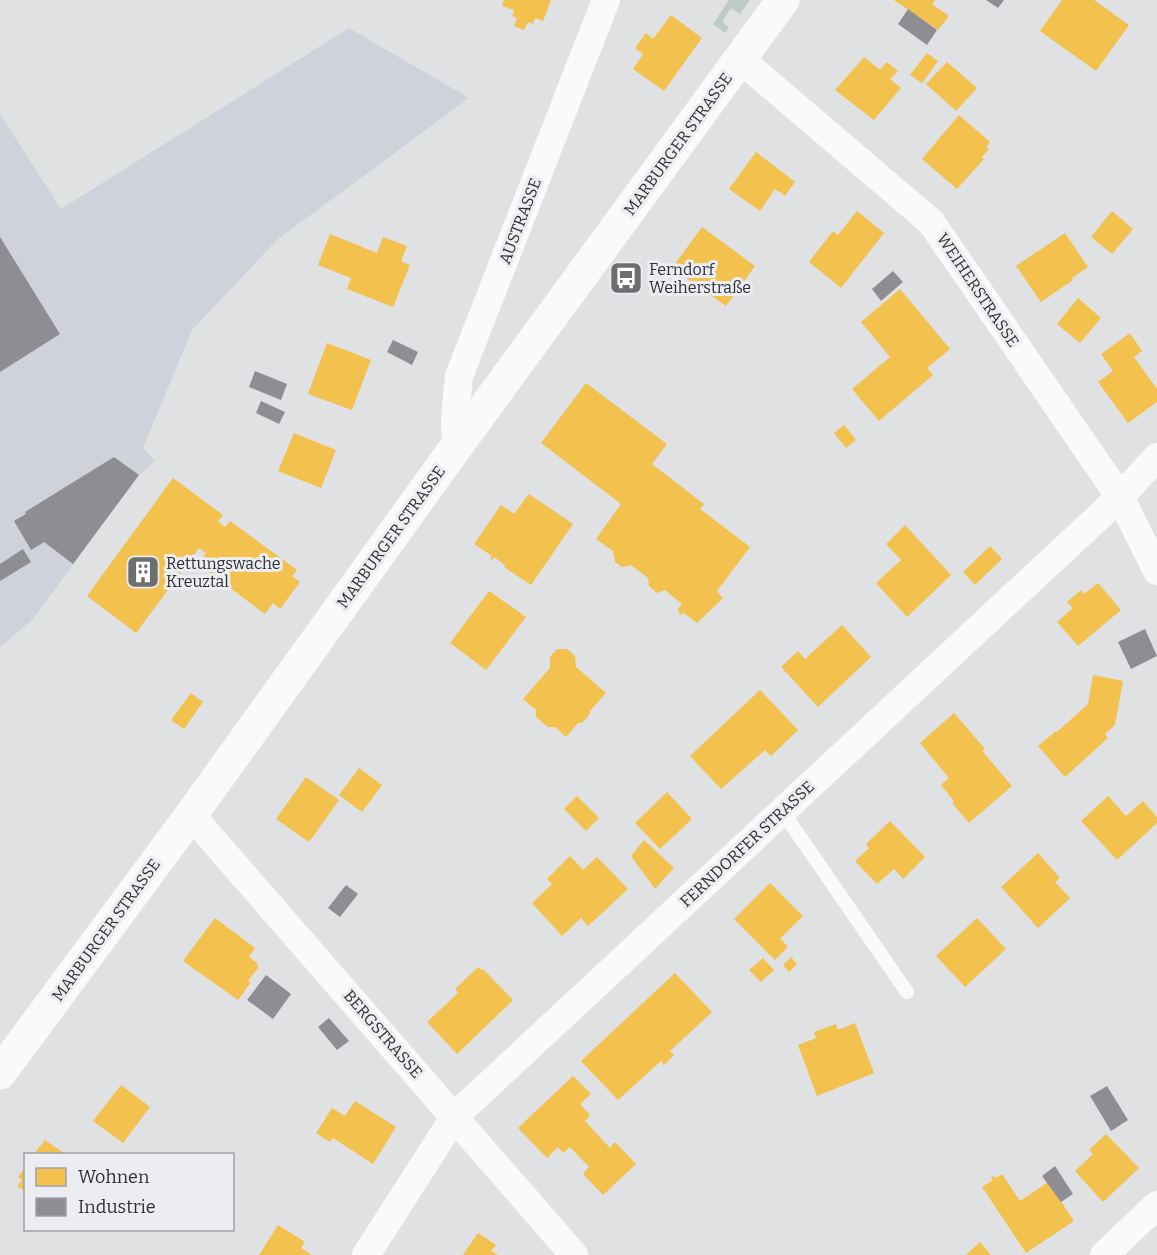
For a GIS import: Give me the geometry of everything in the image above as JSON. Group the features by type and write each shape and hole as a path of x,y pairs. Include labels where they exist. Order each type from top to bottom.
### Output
{"main road":[{"name":"MARBURGER STRASSE","path":"0,1073 191,815 456,447 783,0"}],"street":[{"name":"AUSTRASSE","path":"456,447 455,418 459,376 606,0"},
{"name":"WEIHERSTRASSE","path":"740,59 931,222 1120,497 1157,570"},
{"name":"FERNDORFER STRASSE","path":"366,1255 455,1116 1120,497 1157,457"},
{"name":"BERGSTRASSE","path":"191,815 574,1255"},
{"path":"1104,1255 1157,1205"}],"lane":[{"path":"782,812 907,992"}],"shaded area":[{"path":"729,0 750,0 740,14 731,8 722,22 729,27 725,33 713,24"},
{"path":"349,28 469,98 278,239 192,330 143,448 155,461 139,475 33,619 0,647 0,114 61,209"}],"building: Wohnen":[{"path":"504,0 551,0 543,21 535,18 533,24 528,22 524,30 514,26 517,18 512,16 514,10 502,6"},
{"path":"894,0 935,0 932,4 949,16 938,30"},
{"path":"1062,0 1094,0 1129,25 1096,71 1040,31"},
{"path":"671,15 702,38 664,91 633,69 643,54 635,48 646,33 653,39"},
{"path":"927,53 938,61 922,83 910,75"},
{"path":"864,57 880,70 887,62 898,71 890,79 901,88 874,120 835,90"},
{"path":"947,62 977,88 956,111 926,84"},
{"path":"959,115 990,142 986,147 989,149 982,157 984,159 957,189 922,159"},
{"path":"756,152 795,182 785,196 775,189 760,211 729,189"},
{"path":"857,211 884,233 841,288 809,262 833,231 838,235"},
{"path":"1112,211 1133,229 1112,254 1091,237"},
{"path":"702,227 755,266 726,306 672,268"},
{"path":"1065,233 1088,267 1041,302 1016,266"},
{"path":"330,234 377,253 383,237 407,246 401,261 410,265 393,307 347,289 351,278 318,265"},
{"path":"900,289 950,349 927,368 933,375 879,421 852,389 890,357 861,322"},
{"path":"1078,298 1101,318 1080,343 1057,324"},
{"path":"1130,333 1142,351 1134,357 1157,389 1157,402 1128,423 1098,382 1113,371 1101,354"},
{"path":"327,343 371,360 352,410 308,394"},
{"path":"586,383 667,444 652,464 704,504 700,509 750,547 717,591 723,598 697,623 684,613 680,615 678,609 682,604 665,590 657,593 649,586 648,578 631,565 622,567 615,562 613,551 596,539 621,504 541,443"},
{"path":"844,425 856,440 846,448 834,433"},
{"path":"294,433 336,450 321,488 278,471"},
{"name":"Rettungswache Kreuztal","path":"173,478 223,515 218,521 225,527 230,521 297,570 292,576 300,582 280,609 273,603 265,614 198,564 206,553 199,548 136,633 87,596"},
{"path":"529,494 573,524 531,585 504,567 505,565 494,557 492,560 490,558 492,556 474,544 501,505 514,514"},
{"path":"905,525 951,575 907,617 876,583 901,560 886,544"},
{"path":"990,546 1002,559 975,585 963,572"},
{"path":"1098,583 1121,610 1078,646 1057,622 1073,608 1067,602 1081,590 1084,594"},
{"path":"489,591 526,617 486,670 450,643"},
{"path":"842,625 871,657 818,707 781,667 798,651 805,659"},
{"path":"557,649 567,649 575,656 576,667 606,693 582,723 578,723 566,737 555,727 548,727 536,717 536,710 523,699 550,668 550,657"},
{"path":"1093,675 1123,681 1115,725 1105,734 1108,738 1065,777 1038,746 1088,704"},
{"path":"760,690 798,730 771,756 765,750 721,789 690,756"},
{"path":"191,693 203,702 184,729 171,720"},
{"path":"954,713 985,749 982,751 1012,786 969,823 952,803 954,801 941,785 949,778 920,743"},
{"path":"359,768 382,785 362,812 339,795"},
{"path":"306,777 339,800 309,842 276,819"},
{"path":"667,792 692,819 660,849 635,823"},
{"path":"577,796 599,818 586,831 564,809"},
{"path":"1108,796 1126,816 1143,801 1157,817 1157,823 1117,860 1081,821"},
{"path":"890,821 925,857 903,879 894,869 877,884 855,861 869,848 866,844"},
{"path":"644,840 674,868 655,889 631,856"},
{"path":"1038,853 1060,878 1055,882 1070,898 1038,928 1001,887"},
{"path":"570,856 583,870 597,857 628,889 588,926 581,918 562,936 532,903 552,884 547,879"},
{"path":"770,883 803,916 780,939 788,947 775,960 734,919"},
{"path":"215,918 255,948 249,957 257,963 258,968 238,1000 183,961"},
{"path":"977,918 1006,949 965,987 936,956"},
{"path":"791,957 797,964 789,972 783,965"},
{"path":"763,958 774,970 761,982 749,970"},
{"path":"478,967 483,969 513,1000 457,1054 427,1022 458,993 455,989"},
{"path":"675,973 712,1012 670,1051 674,1055 664,1065 661,1061 618,1100 581,1061"},
{"path":"855,1023 874,1073 817,1096 798,1045 816,1038 814,1032 836,1024 838,1030"},
{"path":"573,1076 591,1094 580,1104 590,1115 585,1121 610,1148 615,1142 636,1164 603,1195 583,1174 589,1167 570,1147 563,1153 558,1147 547,1158 518,1128"},
{"path":"121,1085 150,1107 123,1143 93,1121"},
{"path":"355,1101 396,1127 373,1164 333,1138 330,1142 316,1133 332,1108 345,1116"},
{"path":"1106,1134 1139,1168 1103,1202 1075,1171 1093,1154 1089,1150"},
{"path":"45,1140 64,1153 35,1153"},
{"path":"24,1169 24,1191 17,1186 22,1180 18,1177"},
{"path":"1002,1174 1020,1201 1048,1182 1074,1221 1026,1253 982,1187 993,1180 991,1177 996,1178"},
{"path":"278,1225 305,1242 301,1248 312,1255 259,1255"},
{"path":"478,1233 496,1245 491,1251 498,1255 463,1255"},
{"path":"980,1242 991,1255 966,1255"}],"building: Industrie":[{"path":"986,0 1004,0 998,8"},
{"path":"908,9 937,30 927,45 898,24"},
{"path":"0,237 60,334 0,372"},
{"path":"893,271 903,282 881,301 872,289"},
{"path":"393,340 418,352 412,365 387,352"},
{"path":"255,371 287,384 281,400 249,387"},
{"path":"261,401 285,412 279,424 256,413"},
{"path":"114,457 139,475 73,564 44,542 31,550 14,521"},
{"path":"23,549 31,562 0,581 0,564"},
{"path":"1145,629 1157,656 1131,669 1118,642"},
{"path":"346,885 358,894 340,917 328,908"},
{"path":"266,975 291,994 273,1019 247,1000"},
{"path":"329,1018 349,1041 337,1050 318,1027"},
{"path":"1107,1086 1128,1120 1111,1131 1090,1096"},
{"path":"1055,1166 1073,1194 1061,1202 1042,1176"}],"place":[{"name":"Ferndorf Weiherstraße","path":"626,278"},
{"name":"Rettungswache Kreuztal","path":"143,572"}]}
